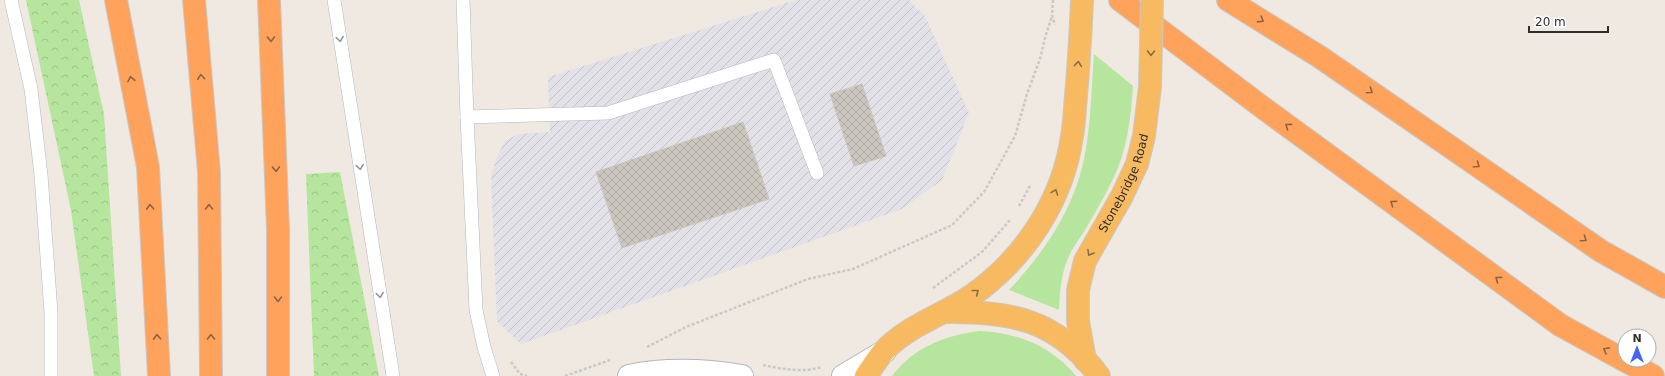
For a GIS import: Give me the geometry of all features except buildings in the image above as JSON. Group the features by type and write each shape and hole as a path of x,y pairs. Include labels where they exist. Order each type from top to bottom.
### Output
{"highway":[{"path":"116,0 148,167 159,376"},
{"path":"194,0 209,172 212,376"},
{"path":"269,0 278,229 278,376"},
{"path":"866,376 885,351 902,336 971,296 1010,264 1030,240 1048,210 1064,170 1072,137 1082,0"},
{"path":"1120,0 1268,112 1560,325 1653,376"},
{"name":"Stonebridge Road","path":"1092,368 1078,322 1078,290 1085,261 1122,196 1137,164 1144,136 1150,87 1152,0"},
{"path":"1228,0 1320,57 1601,251 1665,287"},
{"path":"943,312 982,312 1009,315 1029,321 1047,329 1060,338 1076,350 1092,368"}],"street":[{"path":"834,371 885,351"},
{"path":"629,376 649,372 674,370 750,370"}],"lane":[{"path":"11,0 31,89 41,174 51,312 51,376"},
{"path":"334,0 393,376"},
{"path":"463,0 476,310 484,347 493,376"},
{"path":"467,117 608,113 774,60 817,173"}],"path":[{"path":"640,350 686,327 808,280 853,268 952,225 984,192 1015,136 1027,94 1040,60 1044,38 1052,15 1053,0"},
{"path":"1052,15 1056,28"},
{"path":"1018,208 1032,180"},
{"path":"932,288 982,252 1014,215"},
{"path":"565,376 616,357"},
{"path":"750,370 780,369 834,371"}],"shaded area":[{"path":"796,0 909,0 925,16 969,113 942,180 902,209 521,344 497,321 491,176 497,157 505,141 518,134 550,132 548,77"}],"green space":[{"path":"26,0 79,0 104,114 121,376 94,376 71,210"},
{"path":"1094,54 1133,86 1131,110 1125,145 1118,168 1103,198 1085,230 1072,249 1066,262 1061,282 1059,310 1009,290 1042,251 1051,237 1068,207 1080,175 1084,161 1090,115"},
{"path":"340,172 379,376 314,376 306,174"},
{"path":"980,331 1008,335 1033,343 1056,357 1076,376 892,376 910,357 932,344 943,339"}]}
